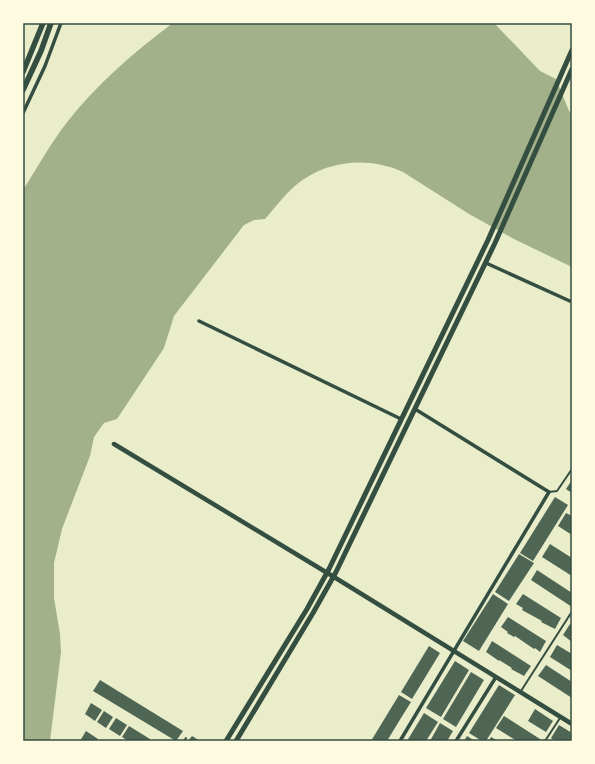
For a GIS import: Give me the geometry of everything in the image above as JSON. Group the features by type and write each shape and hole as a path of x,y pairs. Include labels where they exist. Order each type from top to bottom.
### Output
{"main road":[{"path":"23,72 43,23"},
{"path":"23,90 41,51 51,23"},
{"path":"226,741 300,621 327,573 488,240 571,52"},
{"path":"236,741 334,577 486,263 572,69"}],"street":[{"path":"23,113 45,66 61,23"},
{"path":"486,263 572,302"},
{"path":"199,321 402,419"},
{"path":"400,741 549,492 415,409"},
{"path":"114,444 334,577 560,717 571,722"},
{"path":"456,741 496,677"}],"lane":[{"path":"549,492 557,491 572,469"},
{"path":"521,692 571,613"},
{"path":"546,741 560,717"}],"shaded area":[{"path":"173,23 494,23 540,71 556,79 569,111 572,114 572,267 514,239 469,214 403,172 390,167 362,162 348,163 320,170 296,185 265,219 254,220 244,225 174,316 164,348 117,419 104,423 94,437 90,456 62,529 54,563 54,598 60,634 61,652 50,741 23,741 23,190 56,137 80,107 117,69 144,45"}],"building":[{"path":"572,480 572,493 566,489"},
{"path":"555,497 568,505 533,561 520,553"},
{"path":"566,513 572,516 572,535 558,526"},
{"path":"550,544 572,558 572,576 542,557"},
{"path":"519,554 534,563 509,601 495,592"},
{"path":"537,570 572,593 572,607 531,580"},
{"path":"493,594 508,604 479,651 463,641"},
{"path":"523,594 561,618 555,629 522,610 523,608 516,604"},
{"path":"508,617 546,641 540,652 515,636 514,637 507,633 508,632 501,627"},
{"path":"570,624 572,626 572,642 563,635"},
{"path":"492,641 531,666 524,676 486,652"},
{"path":"557,645 572,654 572,671 550,657"},
{"path":"429,646 440,653 412,699 401,692"},
{"path":"455,661 469,670 441,717 426,708"},
{"path":"546,665 572,682 572,698 538,676"},
{"path":"471,672 484,680 456,727 443,719"},
{"path":"100,680 183,731 176,741 93,691"},
{"path":"499,685 515,695 486,741 482,741 469,733"},
{"path":"399,695 411,702 387,741 371,741"},
{"path":"91,703 102,710 95,721 85,714"},
{"path":"535,709 553,721 546,732 528,721"},
{"path":"104,711 113,717 106,728 97,722"},
{"path":"424,713 438,722 426,741 407,741"},
{"path":"504,716 540,739 539,741 517,741 496,728"},
{"path":"116,718 127,725 120,736 109,729"},
{"path":"440,723 453,731 447,741 430,741"},
{"path":"559,725 572,733 572,741 555,741 551,738"},
{"path":"129,726 150,739 149,741 128,741 122,737"},
{"path":"86,731 98,739 96,741 80,741"},
{"path":"192,736 200,741 188,741"},
{"path":"467,736 475,741 464,741"},
{"path":"491,737 498,741 489,741"}]}
